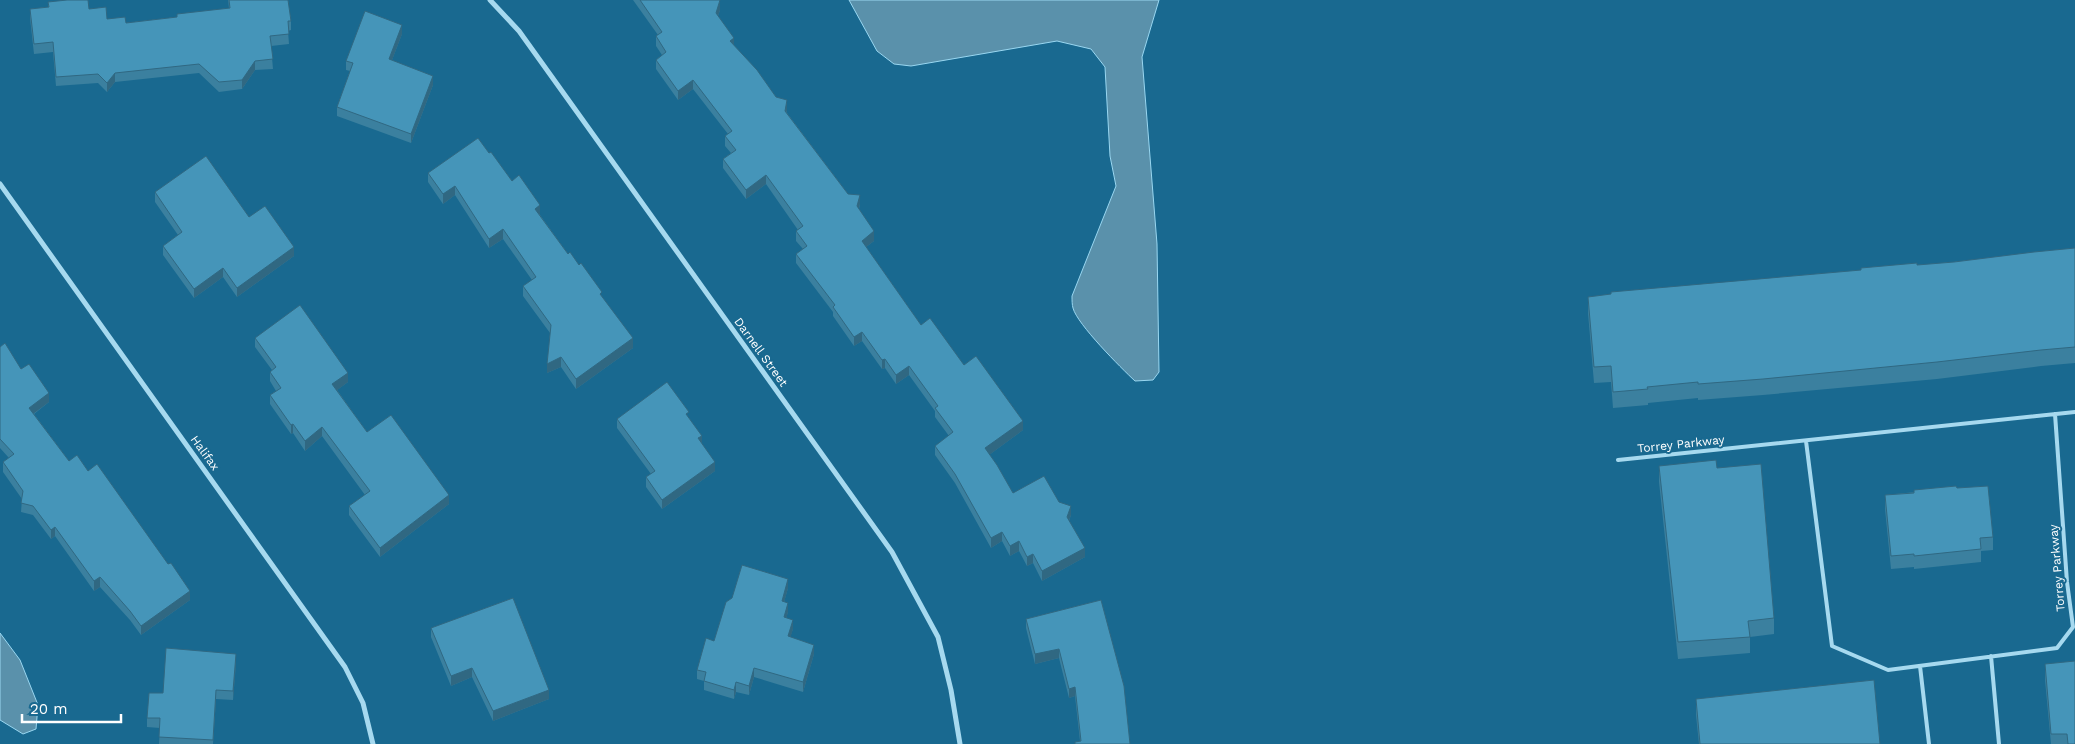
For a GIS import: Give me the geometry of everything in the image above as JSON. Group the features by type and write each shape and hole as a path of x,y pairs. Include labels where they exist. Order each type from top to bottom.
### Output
{"street":[{"name":"Darnell Street","path":"490,0 519,31 892,552 938,637 951,690 960,744"},
{"name":"Halifax","path":"0,184 345,667 363,702 373,744"}],"lane":[{"name":"Torrey Parkway","path":"1618,460 2075,412"},
{"name":"Torrey Parkway","path":"1806,441 1832,646 1888,670 2057,648 2073,627 2067,582 2055,414"},
{"path":"1991,656 1999,744"},
{"path":"1920,666 1929,744"}],"water":[{"path":"849,0 1159,0 1142,57 1157,244 1159,372 1153,380 1135,381 1091,335 1076,315 1073,307 1072,296 1116,186 1110,156 1105,67 1091,49 1057,41 911,66 894,64 877,51"},
{"path":"0,633 20,660 38,705 36,729 23,734 0,720"}],"building":[{"path":"88,0 89,9 106,7 107,19 125,17 126,23 177,17 177,14 230,8 229,0 288,0 291,21 288,21 289,34 270,36 273,59 255,61 242,80 219,82 199,64 115,73 107,83 98,74 56,77 53,42 34,44 30,9 49,7 48,2"},
{"path":"640,0 720,0 716,13 734,38 730,41 757,70 776,97 787,100 785,111 848,194 860,195 857,206 874,231 862,241 921,325 930,318 964,365 976,356 1023,421 985,448 1013,493 1044,476 1059,502 1071,506 1067,517 1085,548 1042,571 1033,554 1027,557 1019,541 1010,546 1002,532 991,538 955,474 935,446 953,432 935,408 938,406 909,366 896,375 885,359 882,360 862,332 854,337 833,307 835,305 796,254 807,246 796,231 803,226 766,175 746,190 723,159 736,150 725,136 732,131 693,80 678,91 656,60 666,52 656,36 662,32"},
{"path":"365,11 402,25 389,59 433,76 411,134 337,107 353,63 346,61"},
{"path":"478,138 489,153 491,152 512,181 519,175 540,205 535,209 568,254 570,252 579,265 581,263 602,292 600,294 633,338 576,379 561,357 547,364 551,325 523,286 536,277 503,229 489,239 455,186 443,194 428,173"},
{"path":"206,156 249,217 265,206 294,247 237,288 223,268 194,289 163,246 182,232 155,192"},
{"path":"2075,248 2075,347 1763,379 1698,384 1698,382 1613,392 1611,366 1594,367 1588,297 1611,294 1611,292 1861,270 1861,268 1917,263 1917,265 1954,262"},
{"path":"300,305 348,373 332,384 367,432 391,415 449,495 380,548 349,506 370,491 322,427 305,441 270,395 281,388 270,372 276,367 255,338"},
{"path":"5,343 21,369 29,364 49,393 29,408 69,461 77,455 88,471 97,464 168,564 171,563 190,591 141,626 100,577 94,581 55,527 51,530 33,506 21,503 23,491 3,462 14,454 0,439 0,347"},
{"path":"667,382 689,412 686,414 702,436 698,438 715,462 662,500 646,477 655,471 617,419"},
{"path":"1716,460 1717,468 1761,464 1774,618 1748,621 1750,637 1678,642 1659,466"},
{"path":"1956,486 1957,488 1988,486 1993,537 1980,538 1981,549 1914,556 1914,554 1891,556 1885,495 1914,493 1914,490"},
{"path":"742,565 788,579 782,601 788,603 784,617 793,620 788,636 814,645 803,682 754,668 749,686 736,682 734,690 704,681 706,672 697,670 706,638 714,641 726,602 732,598"},
{"path":"513,598 549,690 493,711 472,668 451,676 431,628"},
{"path":"1101,600 1124,686 1130,744 1075,744 1075,742 1081,741 1075,687 1069,689 1059,649 1035,654 1026,619"},
{"path":"166,648 236,654 233,691 216,690 213,740 159,737 160,718 147,718 149,693 163,693"},
{"path":"2075,661 2075,744 2068,744 2067,734 2051,734 2045,664"},
{"path":"1874,680 1880,744 1700,744 1696,699"}]}
